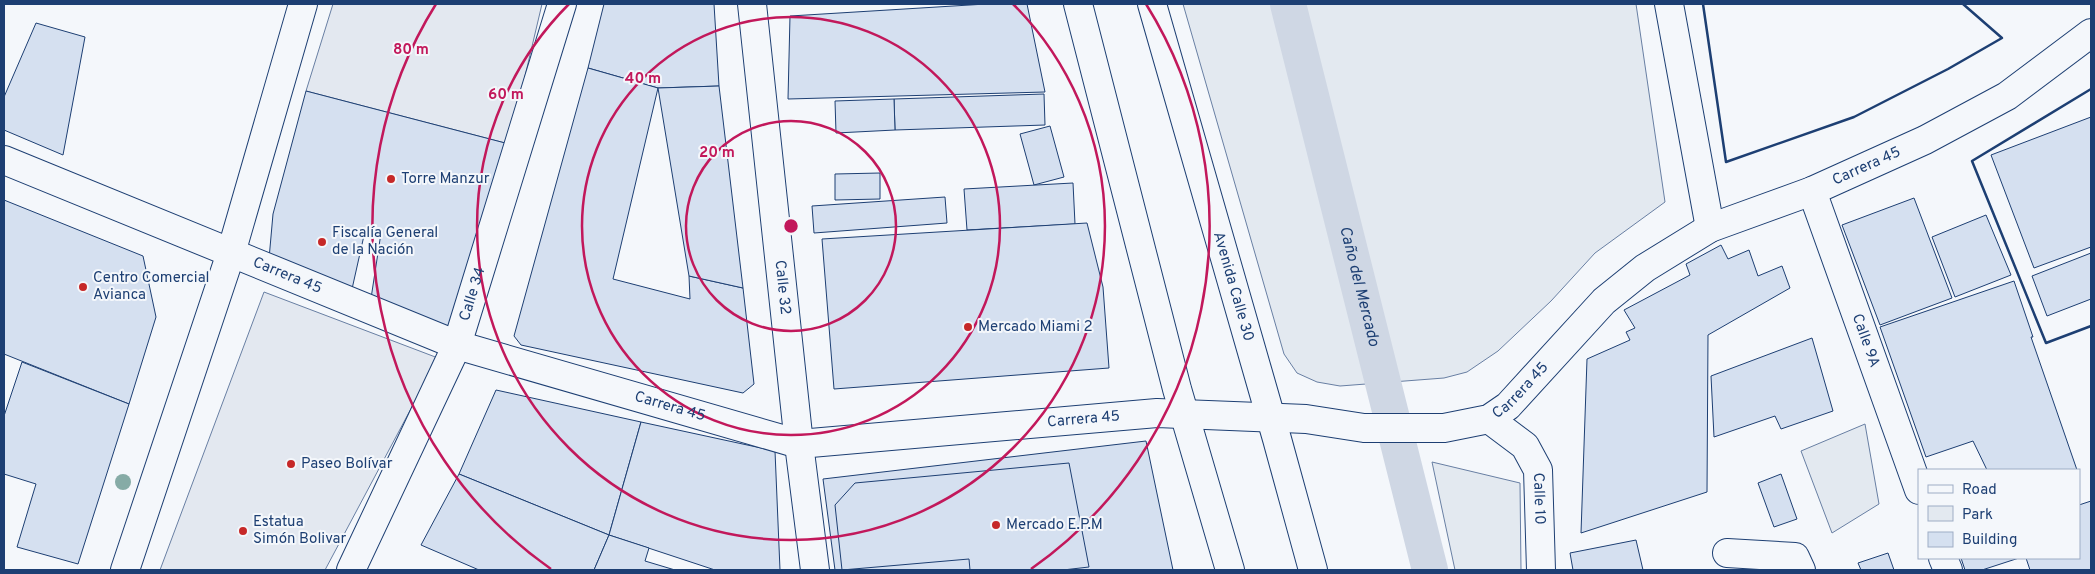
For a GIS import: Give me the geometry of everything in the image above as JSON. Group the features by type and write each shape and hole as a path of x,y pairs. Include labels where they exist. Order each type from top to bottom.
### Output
{"main road":[{"path":"125,570 231,253 303,4"},
{"name":"Calle 34","path":"351,570 457,345 562,4"},
{"name":"Calle 32","path":"752,4 799,444 815,570"},
{"path":"1078,4 1185,414 1230,570"},
{"name":"Avenida Calle 30","path":"1152,4 1313,570"},
{"path":"1669,4 1710,228"},
{"name":"Carrera 45","path":"4,160 457,345 799,444 1157,413 1306,419 1364,428 1444,428 1489,419 1508,406 1604,301 1644,268 1710,228 1812,191 1925,140 2006,96 2091,33"},
{"name":"Calle 9A","path":"1812,191 1918,487"},
{"name":"Calle 10","path":"1489,419 1525,446 1538,470 1541,570"},
{"path":"1727,554 1796,557 1801,570"}],"green space":[{"path":"1183,4 1636,4 1665,202 1595,253 1551,301 1498,351 1467,372 1444,378 1340,386 1317,382 1297,373 1284,354"},
{"path":"1865,424 1879,504 1832,533 1801,451"},
{"path":"1432,462 1520,483 1521,570 1455,570"}],"shaded area":[{"path":"333,4 542,4 509,144 306,91"},
{"name":"Paseo Bolívar","path":"264,292 438,358 325,570 160,570"}],"building":[{"path":"604,4 714,4 719,86 658,88 588,68"},
{"path":"986,4 1027,4 1045,92 788,99 790,16"},
{"path":"36,23 85,37 63,155 4,130 4,97"},
{"path":"588,68 658,88 613,279 690,299 689,276 743,288 754,384 743,393 521,345 514,336"},
{"path":"719,86 743,288 689,276 658,88"},
{"name":"Torre Manzur","path":"306,91 509,144 460,317 445,334 370,305 381,233 365,231 350,298 269,259 273,214"},
{"path":"1044,94 1045,125 895,130 894,99"},
{"path":"894,99 895,130 836,133 835,101"},
{"path":"2091,117 2091,247 2034,268 1991,155"},
{"path":"1050,126 1064,177 1034,185 1020,134"},
{"path":"880,173 880,199 835,200 835,174"},
{"path":"1073,183 1075,224 967,230 964,189"},
{"path":"945,197 947,223 814,233 812,206"},
{"path":"1914,198 1952,298 1880,325 1842,225"},
{"path":"4,200 143,256 156,317 129,404 4,354"},
{"path":"1986,215 2011,275 1955,297 1932,237"},
{"name":"Mercado Miami 2","path":"1087,223 1103,287 1109,368 834,389 822,239"},
{"path":"1721,245 1728,259 1749,250 1758,276 1782,266 1790,288 1708,335 1707,492 1581,533 1587,359 1630,340 1626,332 1635,328 1624,310 1690,275 1686,264"},
{"path":"2091,253 2091,299 2047,316 2032,276"},
{"path":"2014,281 2033,337 2031,337 2077,469 1987,469 1973,441 1926,457 1880,327"},
{"path":"1812,338 1833,411 1781,429 1775,416 1714,437 1711,376"},
{"path":"22,362 129,404 78,564 17,547 36,484 4,474 4,416"},
{"path":"496,390 641,422 609,535 459,474"},
{"path":"641,422 775,451 780,570 715,570 609,535"},
{"name":"Mercado E.P.M","path":"1146,441 1173,570 835,570 823,479"},
{"name":"Mercado E.P.M","path":"1069,463 1089,567 1063,570 970,570 969,559 842,570 835,505 855,483"},
{"path":"459,474 609,535 594,570 479,570 421,545"},
{"path":"1781,474 1797,519 1774,527 1758,483"},
{"path":"2091,501 2091,570 2030,570 2026,559 2080,559 2080,505"},
{"path":"609,535 649,548 645,561 675,570 594,570"},
{"path":"1636,540 1643,570 1573,570 1570,553"},
{"path":"1888,553 1894,570 1861,570 1858,563"},
{"path":"1961,559 2016,559 1982,570 1965,570"}],"waterway":[{"name":"Caño del Mercado","path":"1288,4 1430,570"}],"wall":[{"path":"1703,4 1726,162 1854,117 1948,69 2002,38 1963,4"},
{"path":"2091,89 1972,161 2046,343 2091,326"}],"place":[{"name":"Torre Manzur","path":"391,179"},
{"name":"Fiscalía General de la Nación","path":"322,242"},
{"name":"Centro Comercial Avianca","path":"83,287"},
{"name":"Mercado Miami 2","path":"968,327"},
{"name":"Paseo Bolívar","path":"291,464"},
{"name":"Mercado E.P.M","path":"996,525"},
{"name":"Estatua Simón Bolivar","path":"243,531"}]}
